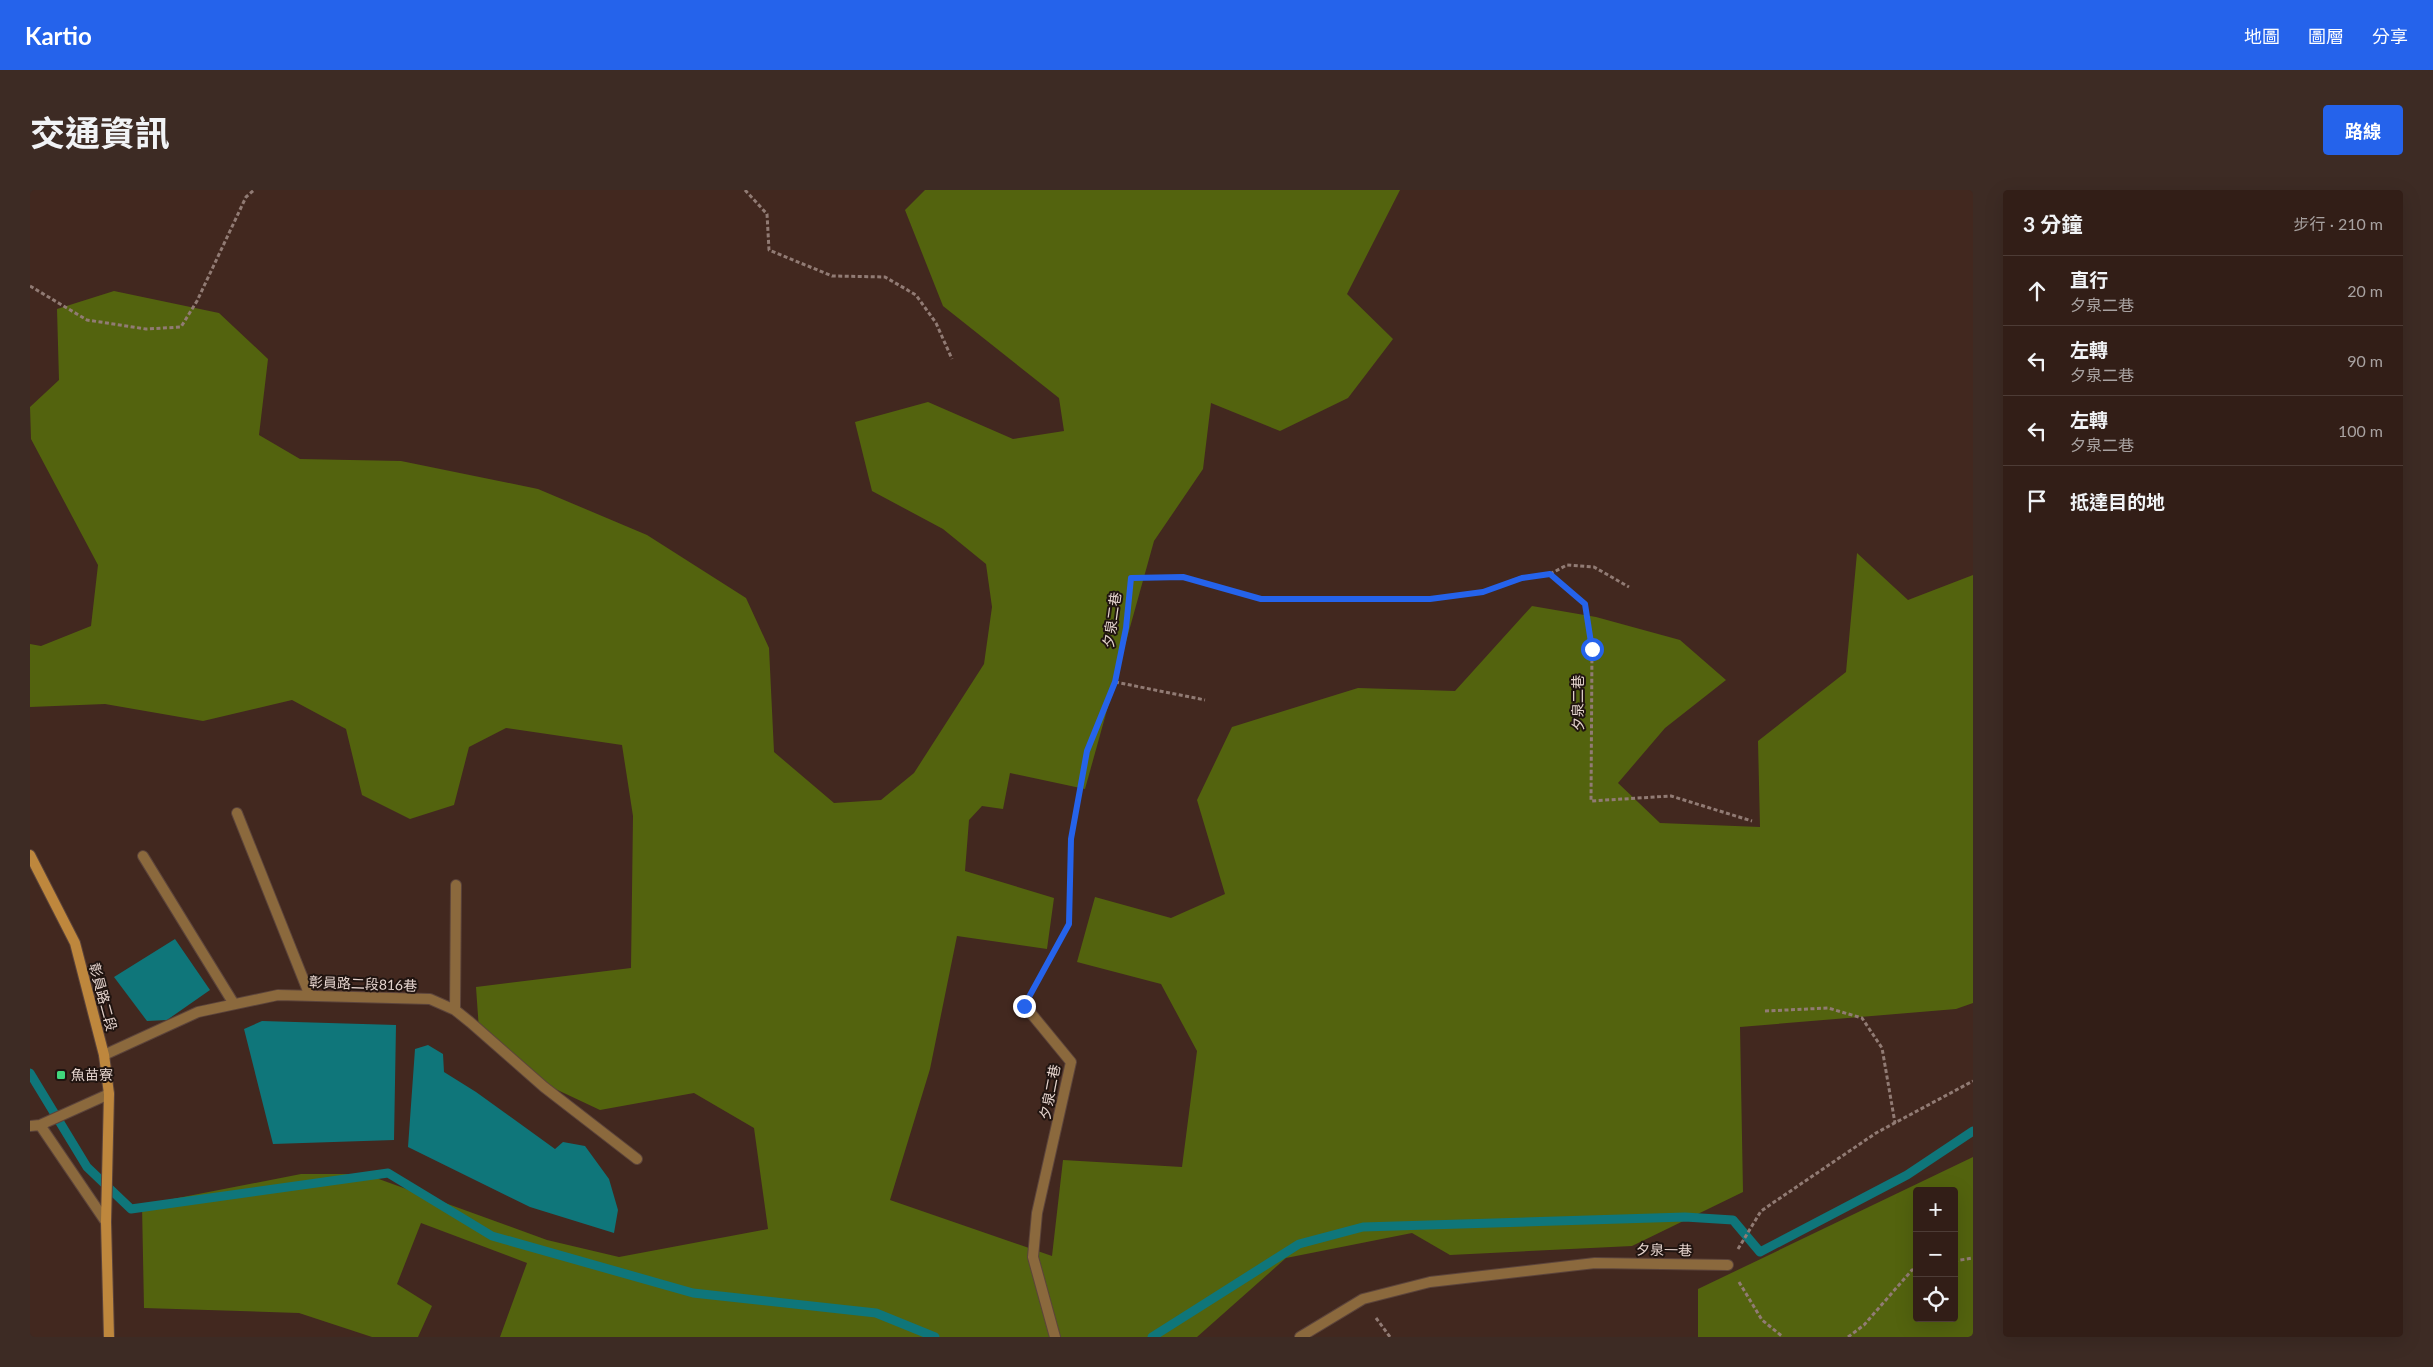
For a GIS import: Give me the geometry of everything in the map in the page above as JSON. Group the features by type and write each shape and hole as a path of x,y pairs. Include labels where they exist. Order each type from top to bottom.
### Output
{"main road":[{"name":"彰員路二段","path":"30,855 75,943 104,1055 109,1094 106,1222"},
{"path":"106,1222 109,1337"}],"lane":[{"path":"237,813 310,996"},
{"path":"143,856 234,1004"},
{"path":"455,1010 456,884"},
{"name":"彰員路二段816巷","path":"104,1055 198,1012 278,995 430,999 455,1010 544,1087 637,1159"},
{"name":"夕泉二巷","path":"1024,1006 1071,1062 1037,1213 1033,1257 1055,1337"},
{"path":"106,1222 35,1126 109,1094"},
{"name":"夕泉一巷","path":"1300,1337 1363,1299 1430,1282 1595,1264 1728,1265"}],"path":[{"path":"30,286 87,320 146,329 181,326 197,300 246,196 254,190"},
{"path":"745,190 767,214 769,250 832,276 885,277 916,296 936,324 952,359"},
{"path":"1550,574 1567,565 1594,567 1629,587"},
{"name":"夕泉二巷","path":"1024,1006 1069,924 1071,839 1087,751 1115,682 1126,628 1131,578 1183,577 1261,599 1430,599 1483,592 1522,578 1550,574 1585,604 1592,649 1591,801 1671,796 1752,821"},
{"path":"1115,682 1205,700"},
{"path":"1765,1011 1828,1008 1862,1018 1882,1048 1895,1123"},
{"path":"1783,1337 1762,1320 1728,1265 1761,1211 1876,1133 1973,1081"},
{"path":"1958,1260 1973,1258"},
{"path":"1848,1337 1864,1325 1913,1270"}],"green space":[{"path":"925,190 1400,190 1347,294 1393,339 1348,398 1280,431 1211,403 1203,469 1154,541 1085,789 1010,773 1003,809 982,806 969,820 965,871 1054,898 1047,949 957,936 930,1069 890,1200 1052,1256 1063,1160 1182,1167 1197,1051 1161,984 1077,962 1095,897 1171,918 1225,894 1197,800 1232,727 1358,688 1455,691 1532,606 1596,617 1680,640 1726,680 1665,728 1618,783 1660,823 1760,827 1758,741 1846,672 1857,553 1908,600 1973,575 1973,1003 1956,1009 1740,1027 1743,1192 1632,1246 1450,1255 1412,1233 1286,1258 1197,1337 500,1337 527,1263 421,1223 397,1284 432,1306 418,1337 372,1337 299,1313 144,1308 142,1205 301,1174 365,1174 547,1240 619,1257 768,1229 754,1128 694,1093 600,1110 532,1078 479,1030 476,987 631,968 633,816 622,745 506,728 469,747 454,805 410,819 362,795 346,729 292,700 203,721 105,704 30,707 30,644 41,646 91,626 98,565 31,439 30,407 59,380 57,309 114,291 219,313 268,359 259,435 300,459 401,461 538,489 647,535 746,598 769,648 774,752 834,803 881,800 914,773 984,664 992,607 986,564 943,529 872,491 855,422 928,402 1013,439 1064,431 1059,398 943,306 905,210"},
{"path":"1973,1157 1973,1337 1698,1337 1698,1289"}],"water":[{"path":"175,939 210,990 167,1020 147,1021 114,977"},
{"path":"262,1021 396,1025 394,1140 273,1144 244,1029"},
{"path":"428,1045 443,1054 444,1072 476,1092 555,1149 563,1142 585,1146 609,1179 618,1210 614,1233 530,1207 408,1147 415,1049"}],"waterway":[{"path":"30,1073 87,1167 131,1209 388,1173 492,1236 693,1293 876,1313 935,1337"},
{"path":"1152,1337 1299,1244 1363,1227 1685,1217 1733,1220 1760,1252 1907,1175 1973,1131"}],"place":[{"name":"魚苗寮","path":"61,1075"}],"route":[{"path":"1024,1006 1069,924 1071,839 1087,751 1115,682 1126,628 1131,578 1183,577 1261,599 1430,599 1483,592 1522,578 1550,574 1585,604 1592,649"}]}
